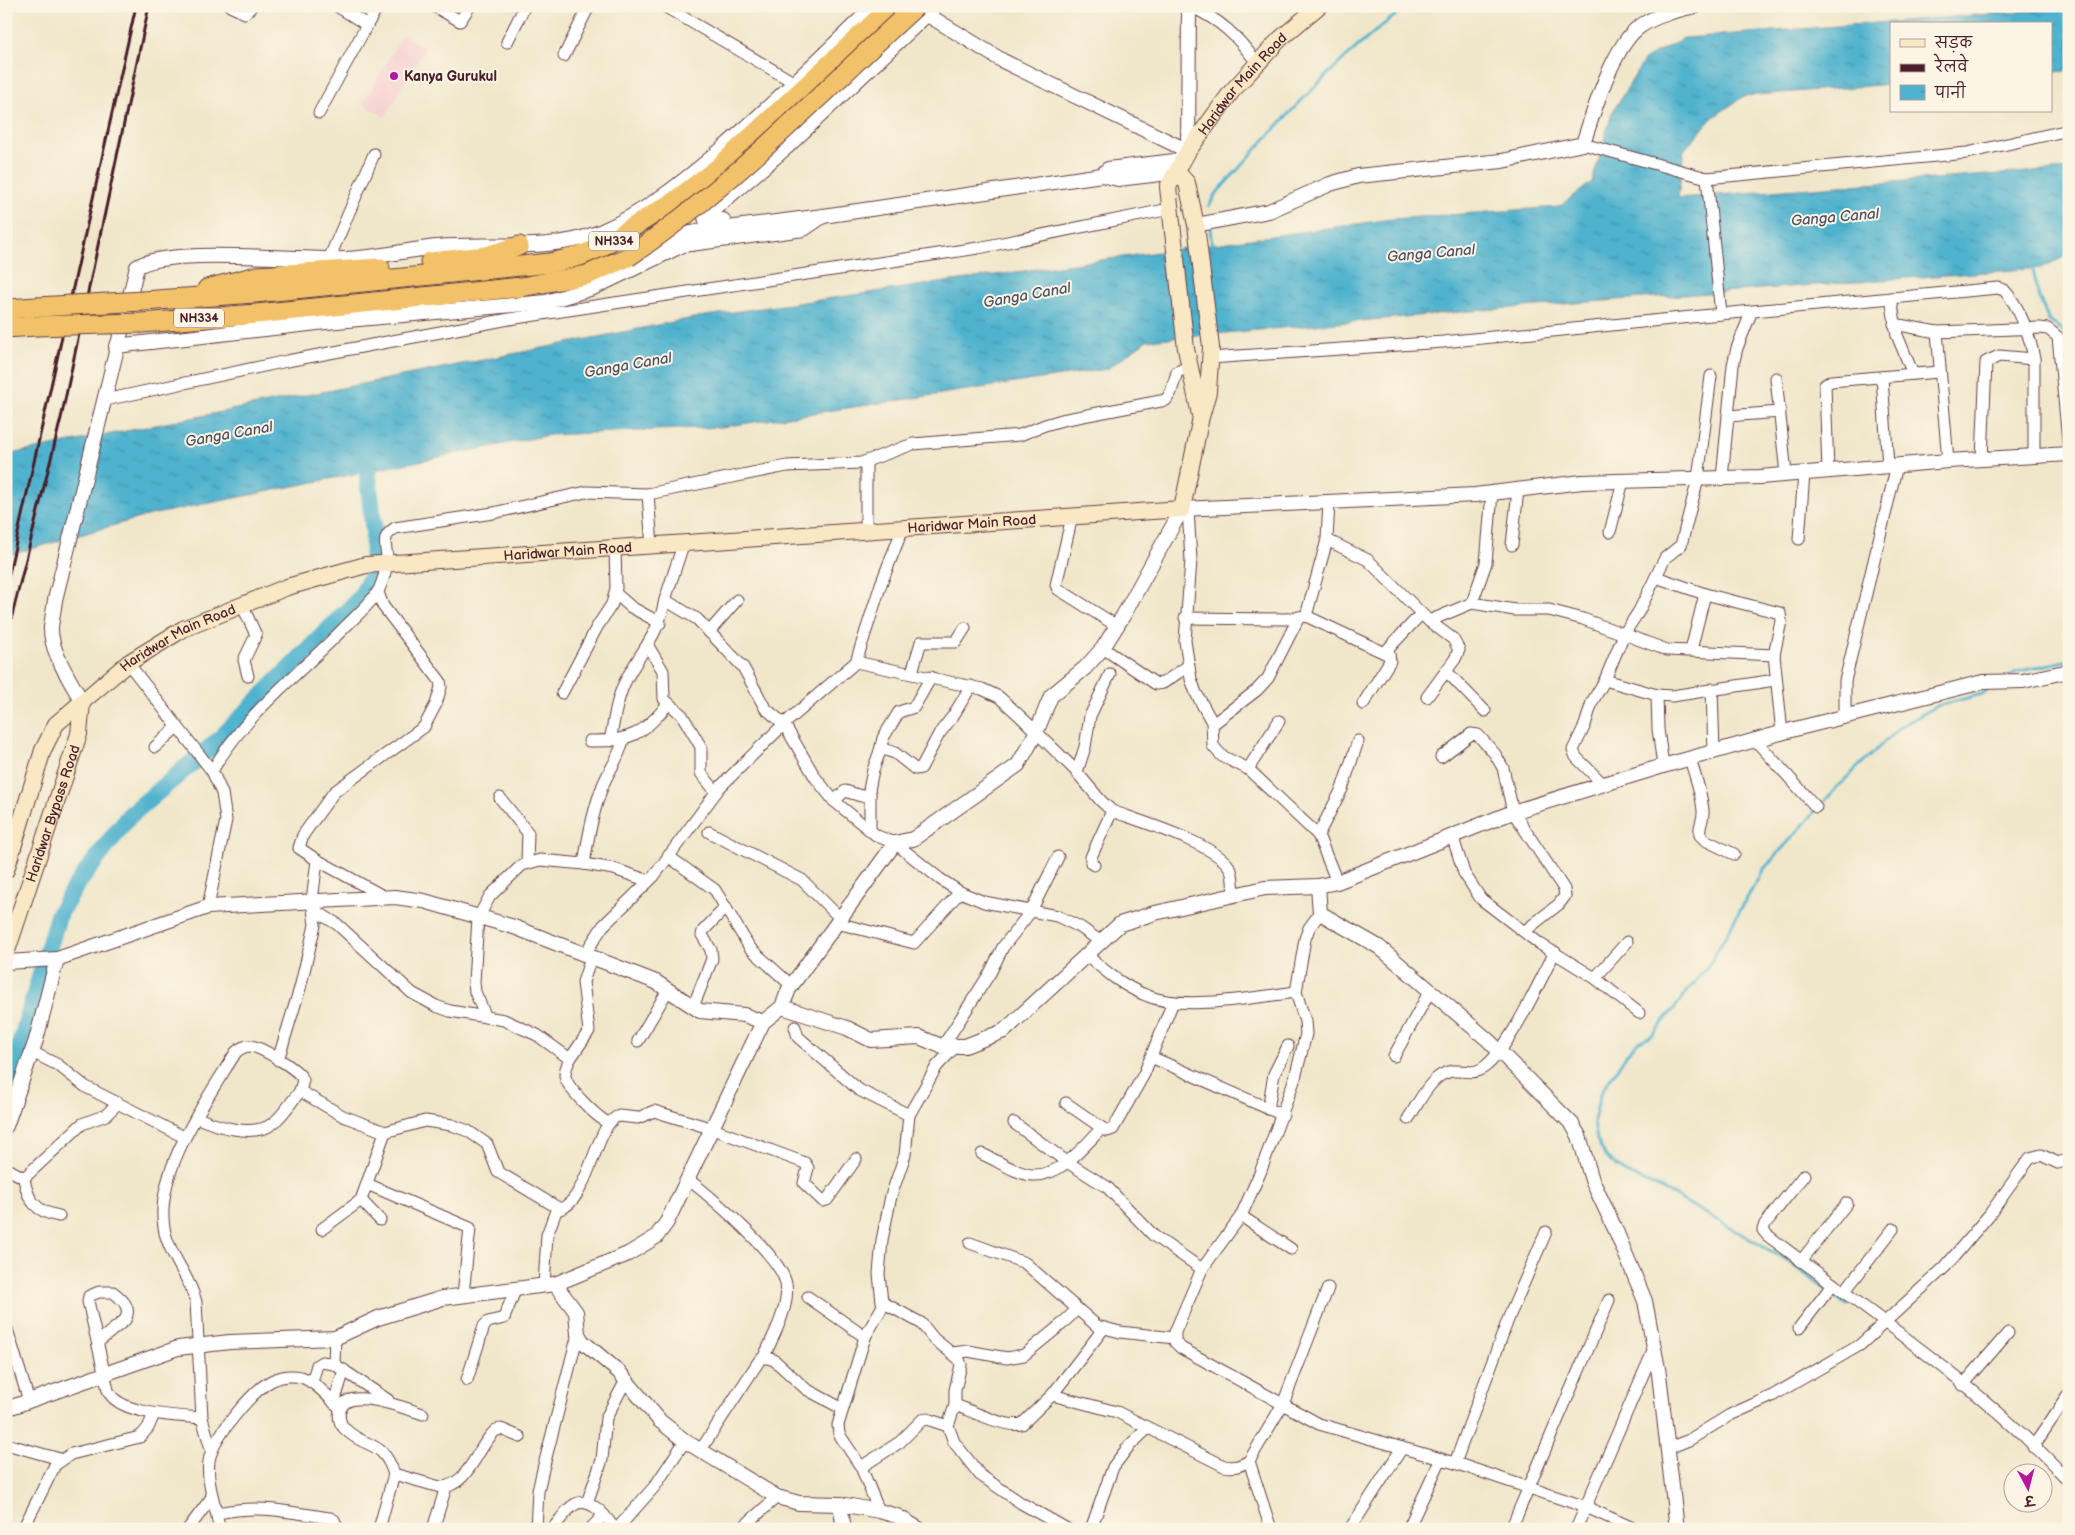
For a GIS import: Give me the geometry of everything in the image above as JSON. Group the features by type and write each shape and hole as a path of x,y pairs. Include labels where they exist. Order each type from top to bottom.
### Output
{"highway":[{"name":"NH334","path":"6,309 255,293 550,263 580,256 602,247 676,200 719,167 892,6"},
{"name":"NH334","path":"6,328 142,322 256,314 521,287 587,275 628,257 674,224 751,161 923,8"},
{"path":"180,298 224,283 257,276 398,266 486,256 519,246"}],"main road":[{"name":"Haridwar Main Road","path":"1201,417 1186,350 1168,187 1183,161 1232,91 1280,39 1319,6"},
{"name":"Haridwar Main Road","path":"6,870 43,750 56,724 128,663 183,629 287,586 378,564 683,545 1185,509 1201,417 1208,392 1211,352 1196,228 1183,161"},
{"name":"Haridwar Bypass Road","path":"6,954 79,734 82,702"}],"street":[{"path":"230,6 245,13 252,6"},
{"path":"337,6 367,25"},
{"path":"319,113 378,6"},
{"path":"434,6 458,21 463,19 470,6"},
{"path":"507,42 525,6"},
{"path":"564,56 589,6"},
{"path":"664,6 795,83"},
{"path":"82,702 58,654 51,628 55,600 116,346 137,267 144,262 185,256 347,259 437,248 485,245 519,246 571,240 600,232 662,198 738,135 874,6"},
{"path":"1183,161 1189,6 1207,14 1225,26 1242,42 1257,63"},
{"path":"1589,145 1624,42 1639,27 1670,12 1696,6"},
{"path":"823,216 800,212 710,222 706,221 704,217 786,147 923,8 1003,61 1183,161"},
{"path":"1196,228 1269,211 1330,184 1358,176 1502,162 1589,145 1692,176 1707,178 1967,153 2069,130"},
{"path":"329,259 374,154"},
{"path":"628,257 686,234 1102,175 1108,169 1183,161"},
{"path":"1707,178 1710,192 1718,300 1721,314"},
{"path":"103,405 287,361 509,319 978,248 1170,209"},
{"path":"116,346 326,322 546,302 593,288 683,245 804,229 823,216"},
{"path":"1211,352 1443,342 1998,288 2007,294 2032,343 2034,359 2034,458"},
{"path":"1891,298 1894,324 1913,374"},
{"path":"1722,478 1733,365 1751,312"},
{"path":"1185,509 1492,493 1582,482 1722,478 1948,461 2034,458 2069,453 2058,337 2048,329 2026,328 1937,332 1894,324"},
{"path":"1937,332 1948,461"},
{"path":"1982,459 1986,362 1999,356 2034,359"},
{"path":"383,896 301,852 299,845 316,814 334,792 404,743 424,726 435,708 441,687 440,680 383,606 378,592 378,564 386,537 390,531 401,525 494,513 586,492 648,494 786,466 846,465 866,462 913,444 934,440 1020,436 1045,424 1154,404 1169,397 1177,372 1190,366"},
{"path":"1828,471 1825,385 1831,381 1939,372"},
{"path":"1603,784 1576,757 1573,750 1585,725 1592,702 1605,680 1624,634 1639,611 1668,554 1681,545 1698,479 1711,376"},
{"path":"1845,718 1844,681 1893,465 1882,377"},
{"path":"1776,378 1786,474"},
{"path":"1728,416 1780,412"},
{"path":"866,462 866,531"},
{"path":"1799,540 1804,473"},
{"path":"1610,532 1623,481"},
{"path":"1512,545 1518,490"},
{"path":"1472,603 1486,563 1492,493"},
{"path":"648,494 652,547"},
{"path":"1212,724 1257,690 1268,678 1303,617 1327,540 1329,502"},
{"path":"1185,509 1191,560 1185,618 1188,666 1196,693 1212,724 1212,739 1217,752 1248,769 1318,835 1337,882"},
{"path":"6,1409 161,1354 199,1345 335,1338 400,1310 463,1295 550,1285 628,1254 656,1237 667,1222 688,1180 763,1022 782,1006 792,986 895,843 913,839 1018,765 1036,733 1051,696 1085,668 1103,648 1185,509"},
{"path":"1072,517 1056,585 1058,589 1117,626"},
{"path":"608,1123 600,1119 574,1091 565,1074 570,1059 589,1031 583,982 587,957 603,926 649,881 716,792 784,724 856,662 881,584 902,528"},
{"path":"1327,540 1368,560 1425,618 1453,639 1457,645 1458,653 1427,697"},
{"path":"610,741 620,694 660,623 683,545"},
{"path":"562,693 597,627 612,604 615,593 615,549"},
{"path":"1656,577 1705,594 1777,611 1780,614 1781,621 1774,655 1782,733"},
{"path":"206,763 222,753 249,719 317,655 378,592"},
{"path":"615,593 631,607 660,623"},
{"path":"1691,650 1705,594"},
{"path":"666,600 697,619 748,674 765,708 784,724 815,777 834,801 870,831 895,843 940,879 960,892 984,902 1057,916 1080,927 1100,942"},
{"path":"709,632 736,600"},
{"path":"1363,704 1390,661 1388,649 1392,643 1425,618 1472,603 1515,610 1549,610 1624,634 1660,648 1774,655"},
{"path":"242,605 256,635 244,660 248,676"},
{"path":"1185,618 1303,617 1389,655"},
{"path":"912,672 921,642 956,642 965,628"},
{"path":"648,646 663,671 662,694 668,704 682,715 698,742 702,751 701,773 716,792"},
{"path":"1103,648 1156,684 1163,683 1188,666"},
{"path":"856,662 931,676 971,686 999,697 1077,772 1112,811 1180,837 1215,854 1224,861 1232,875 1234,895"},
{"path":"128,663 206,763 222,793 226,820 208,907"},
{"path":"1446,671 1485,711"},
{"path":"782,1006 847,1028 871,1040 919,1037 950,1046 965,1046 1004,1032 1088,956 1120,924 1155,913 1265,888 1318,886 1337,882 1513,812 1663,766 1782,733 1983,682 2023,681 2069,671"},
{"path":"1077,772 1085,747 1090,716 1110,674"},
{"path":"870,831 870,793 873,770 889,727 900,712 914,707 931,676"},
{"path":"1605,680 1657,695 1672,696 1776,680"},
{"path":"880,751 889,750 915,768 922,768 939,734 953,716 971,686"},
{"path":"1712,690 1714,753"},
{"path":"1657,695 1658,729 1663,766"},
{"path":"589,741 623,740 654,722 668,704"},
{"path":"1248,769 1280,721"},
{"path":"155,746 177,727"},
{"path":"1441,757 1465,737 1471,734 1478,735 1495,754 1503,768 1513,812 1565,893 1559,904 1525,931"},
{"path":"584,864 588,837 603,785 619,757 623,740"},
{"path":"1318,835 1342,789 1358,741"},
{"path":"1756,741 1816,807"},
{"path":"1690,759 1704,819 1700,828 1700,835 1705,840 1734,854"},
{"path":"834,801 845,791 864,797 870,793"},
{"path":"500,798 528,833 527,862"},
{"path":"1094,865 1091,863 1091,857 1112,811"},
{"path":"709,832 802,880 838,920 914,943 960,892"},
{"path":"1452,835 1464,873 1474,890 1493,908 1540,944 1595,978 1639,1013"},
{"path":"668,856 711,886 726,907 750,948 792,986"},
{"path":"1058,857 1031,911 1002,946 990,974 909,1115 905,1155 891,1196 879,1259 880,1293 884,1304 916,1319 934,1339 959,1359 961,1365 955,1390 955,1406 948,1426 954,1442 980,1474 1020,1503 1067,1529"},
{"path":"278,1060 300,988 315,926 313,906 317,860"},
{"path":"486,1017 475,992 474,982 478,918 490,896 514,871 527,862 540,860 614,869 649,881"},
{"path":"1174,1338 1202,1269 1242,1216 1283,1115 1306,1034 1305,1021 1296,992 1305,939 1309,928 1320,913 1318,886"},
{"path":"6,962 58,959 208,907 313,906 383,896 424,901 514,927 587,957 656,982 700,1011 744,1015 763,1022"},
{"path":"313,906 337,924 412,993 450,1011 504,1020 537,1035 570,1059"},
{"path":"694,1007 712,959 710,950 702,935 703,930 726,907"},
{"path":"1320,913 1379,947 1430,990 1499,1050 1567,1117 1579,1136 1592,1180 1641,1290 1654,1349 1669,1448 1677,1529"},
{"path":"1595,978 1627,942"},
{"path":"1408,1119 1436,1077 1454,1071 1476,1072 1486,1065 1514,1029 1555,952"},
{"path":"1088,956 1115,980 1148,997 1173,1002 1225,1000 1296,992"},
{"path":"6,1126 32,1052 58,959"},
{"path":"638,1041 668,990"},
{"path":"1394,1056 1430,990"},
{"path":"1066,1103 1107,1131 1114,1128 1144,1074 1173,1002"},
{"path":"795,1027 798,1037 859,1090 909,1115"},
{"path":"1268,1109 1274,1074 1288,1046"},
{"path":"196,1117 221,1128 250,1129 269,1126 300,1091 303,1083 301,1075 257,1048 241,1048 236,1052 196,1117 184,1137 165,1196 164,1221 170,1248 192,1287 196,1302 202,1418 211,1449 208,1478 218,1513 219,1529"},
{"path":"32,1052 58,1065 86,1087 184,1137"},
{"path":"1151,1057 1283,1115"},
{"path":"300,1091 343,1116 385,1132 425,1120 452,1125 468,1132 487,1144 498,1172 557,1208 566,1206 584,1183 608,1123 619,1116 638,1118 654,1111 713,1129 805,1163 808,1168 804,1183 823,1201 827,1200 856,1160"},
{"path":"24,1178 82,1124 106,1115 118,1103"},
{"path":"1014,1123 1067,1162 1107,1187 1154,1236 1202,1269"},
{"path":"982,1154 1031,1175 1045,1173 1067,1162 1102,1128"},
{"path":"322,1229 361,1200 385,1132"},
{"path":"1669,1448 1689,1440 1730,1414 1772,1396 1860,1345 1886,1324 1967,1242 2030,1158 2041,1155 2058,1163 2069,1159"},
{"path":"6,1168 24,1178"},
{"path":"1804,1175 1764,1228 1767,1236 1801,1261 1829,1288 1844,1292 1963,1385 2069,1481"},
{"path":"24,1178 26,1190 35,1207 49,1214 59,1216"},
{"path":"688,1180 717,1201 742,1225 776,1264 785,1278 787,1292 785,1304 764,1357 759,1361 700,1451"},
{"path":"366,1184 470,1228 463,1295"},
{"path":"361,1200 380,1220"},
{"path":"1801,1261 1847,1203"},
{"path":"536,1529 536,1505 543,1469 578,1334 576,1312 550,1285 547,1234 557,1208"},
{"path":"1242,1216 1291,1248"},
{"path":"1844,1292 1893,1229"},
{"path":"1455,1463 1509,1317 1546,1232"},
{"path":"970,1243 1025,1263 1077,1309 1104,1328 1120,1332 1174,1338 1181,1348 1319,1424 1455,1463 1586,1507 1635,1529"},
{"path":"467,1380 484,1326 488,1322 504,1318 516,1288"},
{"path":"1052,1394 1116,1412 1224,1466 1232,1468 1249,1461 1283,1404 1328,1288"},
{"path":"1799,1328 1829,1288"},
{"path":"98,1342 125,1320 128,1315 126,1305 114,1292 100,1292 89,1296 98,1342 110,1395 116,1400 154,1414 202,1418"},
{"path":"808,1297 865,1337"},
{"path":"1511,1529 1609,1300"},
{"path":"879,1511 861,1467 839,1434 838,1425 841,1408 865,1337 884,1304"},
{"path":"953,1353 968,1351 1007,1358 1024,1355 1077,1309"},
{"path":"6,1326 29,1401"},
{"path":"955,1406 1017,1425 1024,1423 1052,1394 1104,1328"},
{"path":"1963,1385 2008,1333"},
{"path":"578,1334 582,1341 626,1380 660,1421 686,1442 777,1497 799,1502 840,1504 879,1511 897,1516 919,1529"},
{"path":"334,1364 335,1338"},
{"path":"1576,1529 1654,1349"},
{"path":"764,1357 774,1360 806,1389 841,1408"},
{"path":"312,1382 317,1365 322,1362 334,1364 375,1396 397,1406 424,1414"},
{"path":"344,1370 337,1405 339,1417 345,1429 386,1455 394,1474 379,1529"},
{"path":"211,1449 225,1427 261,1388 270,1381 292,1376 312,1382 337,1405"},
{"path":"587,1503 602,1460 606,1418 626,1380"},
{"path":"2033,1447 2069,1394"},
{"path":"337,1405 359,1398 375,1396"},
{"path":"23,1529 55,1465 60,1459 83,1450 140,1436 148,1428 154,1414"},
{"path":"861,1467 900,1442 922,1420 927,1419 948,1426"},
{"path":"1091,1529 1113,1467 1129,1446 1148,1428"},
{"path":"394,1474 446,1487 459,1481 496,1430 501,1429 520,1437"},
{"path":"552,1529 569,1508 577,1504 587,1503 594,1505 616,1529 655,1486 686,1442"},
{"path":"6,1444 60,1459"},
{"path":"1350,1529 1402,1448"},
{"path":"1408,1529 1441,1459"},
{"path":"1249,1461 1271,1529"},
{"path":"434,1529 446,1487"},
{"path":"188,1529 212,1497"},
{"path":"741,1529 777,1497"},
{"path":"840,1504 844,1529"},
{"path":"218,1513 246,1508 264,1508 330,1518 334,1520 338,1529"},
{"path":"590,1529 604,1515"}],"shaded area":[{"name":"Kanya Gurukul","path":"403,35 425,48 385,117 363,104"}],"water":[{"name":"Ganga Canal","path":"2069,8 2069,71 2052,72 2052,22 1890,22 1890,84 1744,96 1712,118 1684,150 1678,198 2069,169 2069,255 2040,268 1471,311 1147,340 1107,369 721,427 549,435 150,515 6,556 6,455 698,317 1392,219 1559,207 1592,182 1612,113 1645,59 1684,38"}],"waterway":[{"path":"1209,206 1215,195 1307,95 1356,48 1408,6"},
{"path":"1210,228 1212,247"},
{"path":"2032,265 2039,297 2049,321 2069,334"},
{"path":"6,1093 58,916 75,887 129,816 219,740 361,597 373,574 374,532 365,448"},
{"path":"2010,676 2016,672 2069,660"},
{"path":"1847,1305 1783,1258 1668,1192 1626,1173 1606,1157 1597,1140 1594,1121 1600,1094 1627,1054 1638,1042 1654,1034 1710,963 1763,870 1838,786 1900,727 1937,706 1982,694 1992,687"}],"railway":[{"path":"6,587 136,6"},
{"path":"6,640 62,414 149,6"}],"place":[{"name":"Kanya Gurukul","path":"394,76"}]}
